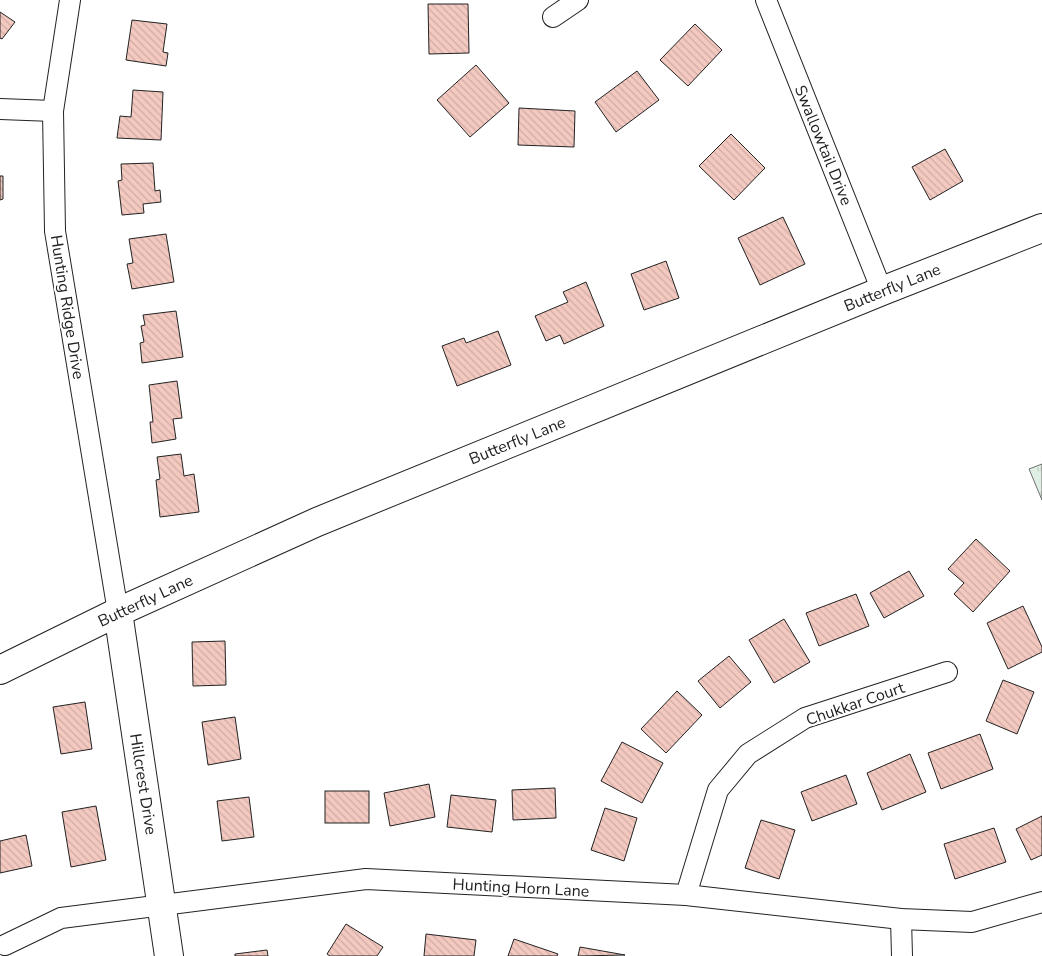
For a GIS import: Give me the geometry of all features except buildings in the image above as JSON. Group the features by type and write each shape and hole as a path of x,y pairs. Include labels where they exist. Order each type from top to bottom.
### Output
{"street":[{"name":"Hunting Ridge Drive","path":"70,0 53,110 55,231 118,612"},
{"path":"554,18 578,0"},
{"name":"Swallowtail Drive","path":"766,0 882,291"},
{"path":"0,109 53,110"},
{"name":"Butterfly Lane","path":"0,670 118,612 318,522 882,291 1042,228"},
{"name":"Hillcrest Drive","path":"118,612 169,956"},
{"name":"Chukkar Court","path":"686,895 718,790 748,754 805,718 947,672"},
{"name":"Hunting Horn Lane","path":"5,945 61,918 366,879 686,895 900,919 972,922 1042,902"},
{"path":"900,919 902,956"}],"green space":[{"path":"1042,464 1042,500 1029,469"}]}
